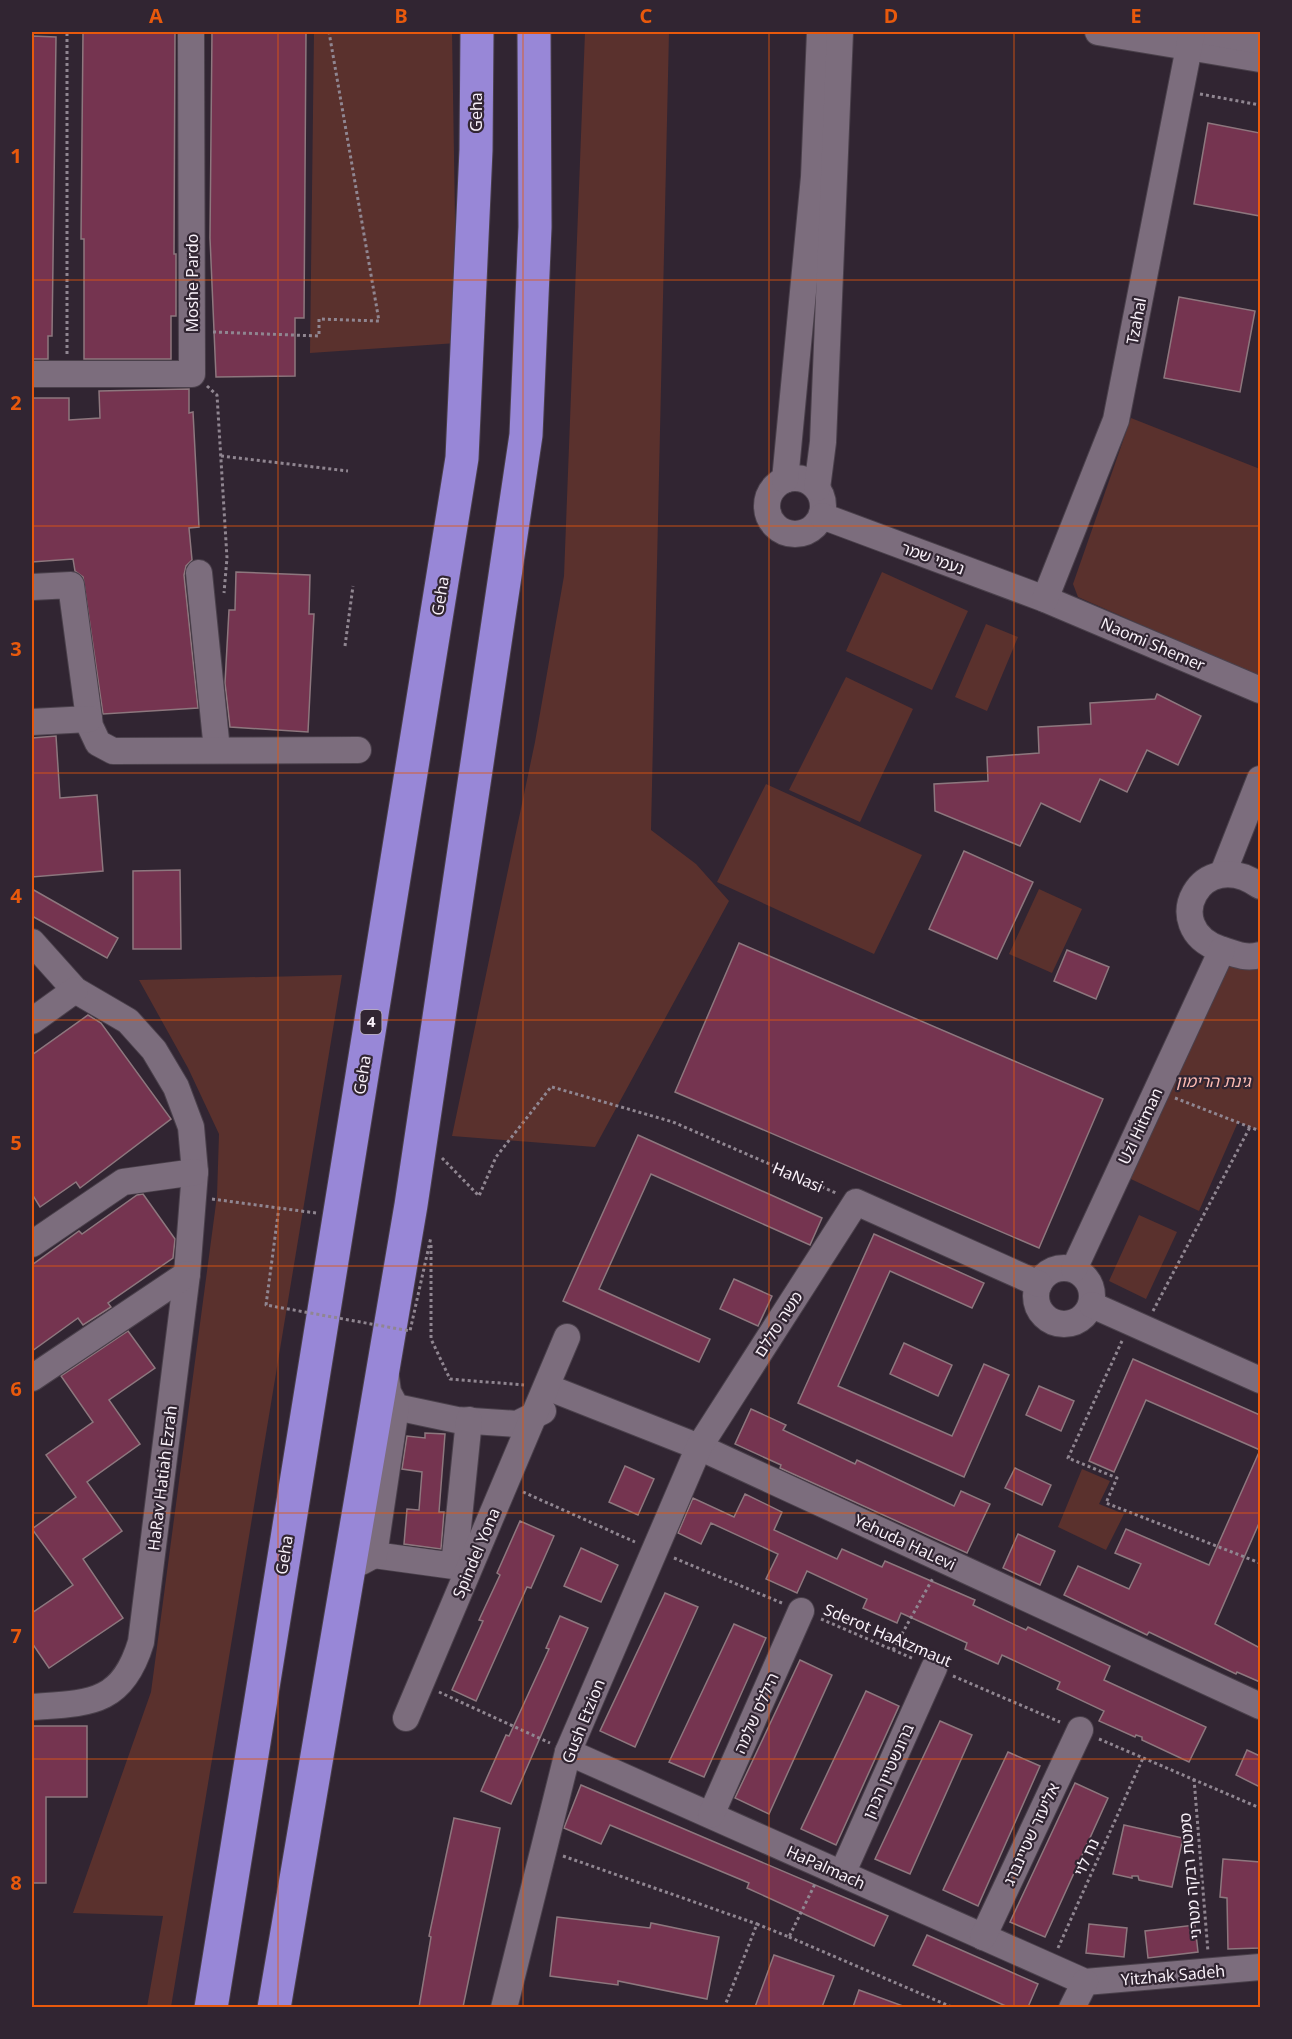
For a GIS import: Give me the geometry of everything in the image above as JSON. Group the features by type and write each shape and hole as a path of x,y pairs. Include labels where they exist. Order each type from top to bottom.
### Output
{"highway":[{"name":"Geha","path":"211,2007 462,458 476,150 477,32"},
{"path":"274,2007 362,1561 384,1360 411,1205 526,435 535,227 534,32"},
{"path":"535,163 542,32"}],"street":[{"name":"Moshe Pardo","path":"191,32 192,374"},
{"path":"785,480 814,177 820,32"},
{"path":"817,488 804,479 789,477 773,488 767,504 767,514 775,527 787,534 797,535 809,531 822,516 824,506 817,488 823,442 840,32"},
{"path":"1098,32 1190,39 1260,59"},
{"path":"1209,32 1260,41"},
{"name":"Tzahal","path":"1045,599 1116,420 1190,39"},
{"path":"32,374 192,374"},
{"name":"נעמי שמר","path":"822,516 1045,599"},
{"path":"199,573 217,750"},
{"path":"32,587 71,585 89,719 98,743 113,751 358,750"},
{"name":"Naomi Shemer","path":"1045,599 1260,690"},
{"path":"32,722 89,719"},
{"path":"1223,873 1260,779"},
{"path":"1260,886 1246,877 1223,873 1211,876 1194,893 1190,917 1200,938 1222,950 1240,957 1260,955"},
{"name":"HaRav Hatiah Ezrah","path":"32,942 75,990 128,1021 154,1050 176,1087 191,1127 194,1184 187,1274 141,1642 134,1667 114,1690 88,1703 32,1707"},
{"name":"Uzi Hitman","path":"1074,1269 1222,950"},
{"path":"32,1021 75,990"},
{"path":"32,1244 123,1182 194,1184"},
{"path":"856,1202 1039,1284"},
{"name":"משה סללם","path":"699,1447 856,1202"},
{"path":"1064,1267 1074,1269 1086,1277 1091,1286 1092,1305 1078,1321 1057,1323 1044,1316 1039,1308 1036,1293 1039,1284 1050,1271 1064,1267"},
{"path":"32,1378 187,1274"},
{"path":"1092,1305 1260,1380"},
{"name":"Spindel Yona","path":"406,1718 534,1415 558,1391 567,1338"},
{"path":"384,1360 388,1392 396,1407 362,1561 454,1566 469,1420"},
{"name":"Yehuda HaLevi","path":"558,1391 699,1447 1260,1706"},
{"path":"396,1407 469,1420 517,1424 534,1415"},
{"name":"Gush Etzion","path":"504,2007 568,1752 699,1447"},
{"name":"היללס שלמה","path":"711,1815 801,1611"},
{"name":"ברונשטיין הכהן","path":"833,1870 934,1668"},
{"name":"אליעזר שטיינברג","path":"983,1937 1080,1730"},
{"name":"HaPalmach","path":"568,1752 1085,1982"},
{"name":"Yitzhak Sadeh","path":"1085,1982 1260,1968"},
{"path":"1072,2007 1085,1982"}],"path":[{"path":"67,375 68,32"},
{"path":"192,331 320,336 320,319 379,321 329,32"},
{"path":"1180,90 1260,105"},
{"path":"192,374 217,395 227,558 223,603"},
{"path":"221,455 348,471"},
{"path":"345,646 353,586"},
{"name":"HaNasi","path":"442,1157 479,1196 496,1157 551,1087 673,1122 856,1202"},
{"path":"1156,1091 1260,1131"},
{"path":"1250,1127 1138,1326 1068,1458 1117,1478 1106,1503 1260,1563"},
{"path":"194,1184 279,1208 339,1216"},
{"path":"411,1205 431,1237 431,1339 450,1379 558,1391"},
{"path":"279,1208 266,1305 410,1331 431,1237"},
{"name":"Sderot HaAtzmaut","path":"505,1484 655,1551 893,1650 1260,1808"},
{"path":"893,1650 943,1560"},
{"path":"421,1683 568,1752"},
{"name":"נח לוי","path":"1050,1966 1143,1758"},
{"name":"סמטת רבקה מטרני","path":"1194,1779 1209,1972"},
{"path":"544,1849 757,1924 954,2007"},
{"path":"789,1937 833,1870"},
{"path":"724,2007 757,1924"}],"green space":[{"path":"314,32 452,32 457,343 310,353"},
{"path":"585,32 669,32 651,830 696,864 729,901 595,1147 452,1136 535,742 564,576"},
{"path":"1131,418 1260,469 1260,677 1078,597 1073,584"},
{"path":"882,572 968,611 932,690 846,651"},
{"path":"986,624 1018,637 987,711 955,697"},
{"path":"846,677 913,709 860,822 789,790"},
{"path":"766,784 922,855 874,954 717,882"},
{"path":"1039,889 1082,909 1052,973 1009,954"},
{"name":"גינת הרימון","path":"1222,950 1260,955 1260,1131 1238,1122 1199,1211 1118,1173"},
{"path":"342,975 171,2007 147,2007 163,1916 73,1913 151,1692 217,1196 219,1134 188,1068 139,980"},
{"path":"1139,1215 1177,1232 1146,1299 1109,1281"},
{"path":"1082,1469 1110,1481 1099,1504 1124,1514 1106,1550 1058,1527"}],"building":[{"path":"83,32 175,32 176,316 171,316 171,359 84,359 84,239 81,239"},
{"path":"212,32 306,32 304,318 295,318 295,376 216,377 210,238"},
{"path":"32,36 56,37 52,336 48,336 48,359 32,359"},
{"path":"1208,123 1260,133 1260,216 1194,204"},
{"path":"1179,297 1255,311 1240,392 1164,378"},
{"path":"189,389 189,413 193,412 199,527 189,528 192,560 186,566 184,575 198,708 103,714 83,577 75,571 73,559 32,562 32,398 69,398 69,420 100,418 99,391"},
{"path":"236,572 310,575 309,614 314,614 308,732 230,727 225,683 229,610 235,610"},
{"path":"1157,694 1201,716 1178,765 1147,750 1127,792 1100,779 1080,822 1041,803 1020,846 935,811 934,784 988,781 987,757 1039,753 1038,727 1091,724 1090,703 1155,699"},
{"path":"56,736 60,798 97,795 103,871 32,877 32,738"},
{"path":"964,851 1033,882 997,959 929,929"},
{"path":"180,870 181,949 133,949 133,871"},
{"path":"32,889 118,938 107,958 32,916"},
{"path":"739,943 1103,1099 1039,1248 675,1092"},
{"path":"1067,950 1109,967 1096,999 1054,981"},
{"path":"88,1015 101,1023 171,1119 80,1188 76,1182 40,1207 32,1194 32,1055"},
{"path":"638,1135 822,1218 810,1245 651,1174 599,1289 710,1339 699,1362 563,1301"},
{"path":"143,1194 175,1239 173,1258 108,1303 111,1307 83,1325 78,1318 32,1351 32,1265 79,1231 82,1234 137,1195"},
{"path":"874,1234 984,1283 972,1308 890,1271 838,1386 952,1436 984,1364 1009,1375 964,1477 798,1403"},
{"path":"734,1279 772,1296 758,1326 720,1309"},
{"path":"128,1331 155,1368 109,1400 140,1444 87,1482 122,1531 83,1559 123,1618 49,1668 32,1643 32,1613 73,1585 32,1529 76,1497 46,1455 93,1422 61,1376"},
{"path":"904,1343 952,1365 938,1396 890,1374"},
{"path":"1133,1359 1260,1415 1260,1450 1146,1400 1114,1472 1089,1461"},
{"path":"1039,1386 1074,1401 1061,1431 1026,1415"},
{"path":"751,1409 786,1425 783,1430 855,1464 857,1460 954,1506 961,1491 990,1504 967,1553 780,1468 781,1465 735,1444"},
{"path":"425,1433 445,1434 439,1512 444,1512 441,1549 404,1544 407,1509 419,1510 422,1472 402,1469 407,1436 425,1438"},
{"path":"1260,1450 1260,1521 1215,1624 1260,1648 1260,1682 1237,1672 1236,1674 1149,1632 1147,1635 1064,1595 1078,1566 1129,1589 1141,1564 1115,1553 1126,1529 1209,1565"},
{"path":"625,1466 654,1479 638,1515 609,1502"},
{"path":"1015,1468 1051,1485 1042,1505 1005,1488"},
{"path":"745,1494 782,1512 774,1530 837,1559 842,1549 882,1567 885,1561 975,1600 973,1605 1026,1630 1028,1627 1110,1666 1104,1680 1206,1727 1189,1762 1142,1740 1142,1737 1136,1735 1135,1737 1099,1721 1104,1711 1057,1689 1060,1682 1002,1655 998,1664 965,1649 967,1643 901,1613 897,1623 863,1608 867,1599 807,1571 797,1593 766,1579 778,1554 711,1523 701,1544 678,1533 693,1498 734,1517"},
{"path":"520,1521 554,1536 531,1588 527,1587 476,1701 452,1690 483,1621 479,1620 500,1575 497,1573"},
{"path":"1018,1534 1055,1551 1040,1585 1003,1568"},
{"path":"581,1548 618,1565 601,1602 564,1586"},
{"path":"665,1593 698,1607 635,1747 600,1731"},
{"path":"560,1616 588,1628 511,1804 481,1791 549,1649 546,1648"},
{"path":"734,1624 766,1638 704,1777 669,1762"},
{"path":"800,1660 832,1675 769,1814 735,1798"},
{"path":"866,1691 899,1706 836,1845 801,1829"},
{"path":"940,1721 972,1735 910,1874 875,1859"},
{"path":"32,1726 87,1726 87,1797 46,1797 46,1883 32,1883"},
{"path":"1247,1750 1260,1756 1260,1787 1236,1775"},
{"path":"1008,1752 1040,1766 978,1906 943,1890"},
{"path":"1075,1783 1108,1798 1045,1937 1010,1922"},
{"path":"581,1785 888,1916 874,1946 747,1888 749,1883 610,1825 601,1844 564,1828"},
{"path":"454,1818 500,1828 463,2007 419,2007 431,1937 429,1936"},
{"path":"1124,1825 1183,1838 1172,1887 1139,1880 1138,1876 1132,1876 1132,1878 1113,1874"},
{"path":"1223,1859 1260,1862 1260,1948 1228,1949 1227,1898 1220,1897"},
{"path":"557,1917 650,1928 651,1923 719,1937 707,1999 618,1981 618,1985 550,1976"},
{"path":"1089,1924 1127,1928 1124,1957 1086,1953"},
{"path":"1195,1925 1198,1952 1148,1958 1145,1931"},
{"path":"927,1935 1038,1984 1028,2007 1008,2007 913,1965"},
{"path":"774,1955 834,1976 822,2007 755,2007"},
{"path":"859,1990 903,2006 853,2007"}]}
